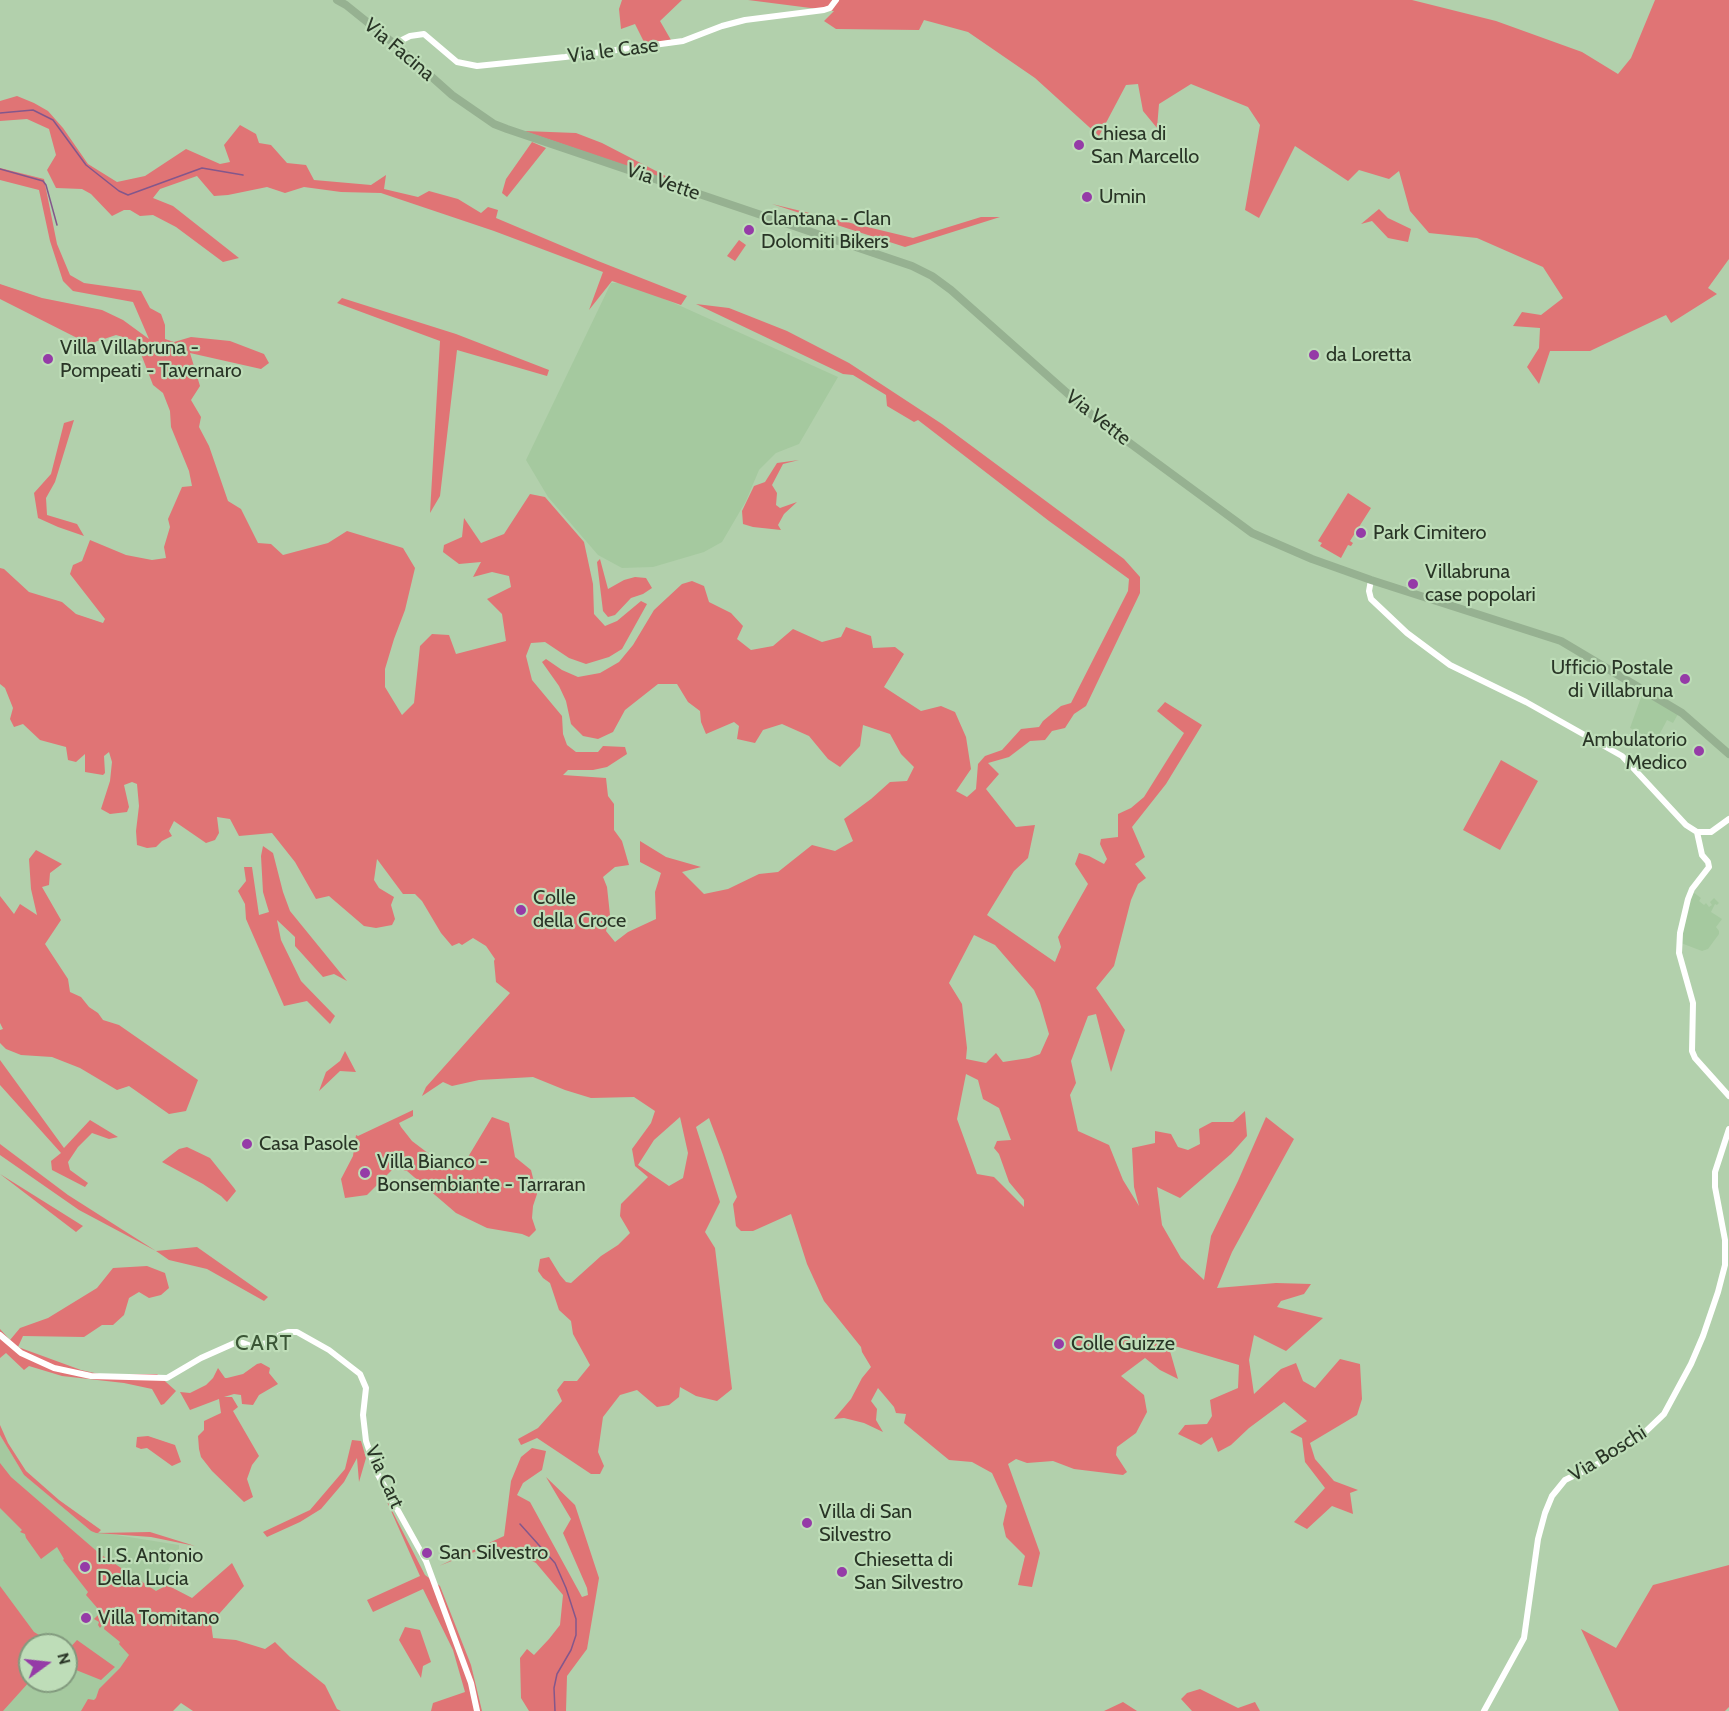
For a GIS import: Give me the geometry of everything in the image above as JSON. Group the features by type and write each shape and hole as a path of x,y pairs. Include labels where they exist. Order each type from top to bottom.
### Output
{"main road":[{"name":"Via Facina","path":"337,0 394,44 461,102"},
{"name":"Via Vette","path":"461,102 494,124 507,129 912,266 932,276 951,290 1093,416 1252,533 1312,559 1371,580 1561,641 1682,713 1729,754"}],"street":[{"name":"Via le Case","path":"394,44 410,36 424,34 457,62 477,66 683,41 745,20 824,10 830,8 836,0"},
{"path":"1371,580 1369,591 1371,599 1407,633 1450,665 1526,702 1622,756 1683,823 1697,832 1711,832 1729,819"},
{"path":"1697,832 1702,855 1709,867 1692,889 1688,899 1680,933 1679,953 1693,1003 1692,1052 1729,1096"},
{"name":"Via Boschi","path":"1484,1711 1524,1638 1538,1539 1552,1496 1565,1480 1604,1461 1640,1437 1664,1414 1703,1336 1725,1265 1725,1240 1715,1187 1715,1172 1729,1129"},
{"name":"Via Cart","path":"0,1335 21,1353 54,1368 91,1376 167,1378 201,1358 237,1342 251,1346 268,1343 288,1332 297,1332 329,1350 360,1374 366,1388 363,1415 366,1441 377,1473 426,1562 471,1683 477,1711"}],"shaded area":[{"path":"622,0 682,0 660,21 671,40 645,44 635,24 621,29 619,9"},
{"path":"748,0 1412,0 1496,21 1582,52 1618,74 1631,58 1655,0 1729,0 1729,259 1708,288 1717,294 1671,323 1666,315 1590,351 1550,351 1539,384 1527,367 1539,348 1540,328 1513,326 1522,312 1541,315 1563,298 1543,267 1477,238 1429,233 1410,211 1399,171 1389,179 1359,170 1348,181 1295,146 1259,218 1245,210 1260,125 1248,107 1191,84 1159,104 1157,128 1143,111 1138,84 1126,85 1099,136 1035,78 968,32 924,20 919,30 836,29 824,21 834,11"},
{"path":"17,96 48,111 88,164 117,182 145,176 186,149 220,164 230,162 224,145 240,125 256,134 259,143 271,145 287,163 306,165 314,180 371,185 386,175 384,189 418,197 429,191 458,199 481,213 488,207 498,210 496,218 687,296 681,305 612,281 589,310 603,272 494,231 381,193 341,192 304,187 285,193 267,187 214,196 197,176 160,189 153,198 173,206 239,258 223,262 176,227 153,215 140,216 130,210 124,210 112,216 91,194 82,189 56,188 47,170 56,155 49,129 27,119 0,121 0,101"},
{"path":"524,131 576,133 602,143 685,186"},
{"path":"532,142 546,148 507,197 502,193 506,179"},
{"path":"0,168 44,179 57,244 70,275 84,283 141,291 150,308 161,314 165,325 165,339 174,342 191,337 230,341 264,354 269,363 261,369 190,353 200,386 191,400 201,417 199,427 209,446 228,501 241,509 258,543 271,544 283,555 328,543 347,531 403,548 415,568 405,610 385,669 385,687 402,715 414,703 420,646 432,634 449,635 456,654 506,641 502,614 487,599 511,587 509,576 492,572 473,577 481,562 459,564 443,552 444,545 462,537 464,518 481,543 504,534 530,494 545,497 584,542 593,584 594,614 605,626 617,621 641,601 647,604 622,649 609,657 586,664 569,658 545,642 531,643 526,656 532,680 562,716 563,734 567,745 576,752 598,752 603,746 625,747 627,754 607,767 593,770 568,770 563,775 606,778 608,796 614,804 614,830 622,841 629,865 615,867 603,877 607,887 610,915 606,931 615,942 628,932 656,919 655,892 661,873 640,862 640,841 666,857 701,867 682,872 704,894 728,889 759,874 778,872 812,845 835,851 853,841 844,819 890,782 907,781 914,767 901,754 890,734 863,725 860,746 840,767 828,759 809,736 782,724 763,730 755,743 737,739 739,726 734,722 706,734 701,722 700,711 688,702 677,684 658,684 625,710 613,732 598,739 583,736 571,724 566,701 559,686 542,662 546,659 578,677 600,673 619,662 633,645 654,610 682,584 692,581 704,586 709,602 731,613 743,626 737,639 751,650 773,646 793,629 822,642 841,637 846,627 871,636 873,648 895,647 904,654 884,687 921,711 941,706 955,712 966,737 971,769 956,791 967,797 976,789 978,764 985,756 1002,750 1021,729 1039,727 1061,706 1071,703 1128,591 1129,579 1049,521 918,420 914,422 887,406 886,395 853,375 843,374 696,304 729,308 787,331 849,363 942,424 1124,559 1140,577 1140,593 1086,706 1074,714 1065,728 1052,731 1045,740 1030,741 1009,757 988,763 999,774 986,789 1016,827 1035,825 1028,858 1014,871 987,915 1055,962 1061,947 1058,937 1088,884 1075,864 1079,853 1104,864 1107,859 1100,844 1101,839 1118,837 1118,814 1131,808 1144,797 1184,733 1157,711 1165,702 1202,725 1166,784 1132,827 1145,857 1135,864 1146,878 1138,884 1131,900 1114,966 1096,988 1125,1030 1111,1072 1096,1014 1088,1016 1071,1061 1076,1083 1070,1095 1078,1131 1109,1145 1123,1180 1139,1206 1134,1187 1132,1148 1155,1143 1155,1131 1171,1134 1178,1147 1188,1150 1200,1144 1199,1129 1212,1122 1233,1122 1245,1111 1247,1136 1231,1154 1180,1198 1157,1187 1162,1225 1181,1258 1204,1280 1211,1236 1266,1117 1294,1139 1232,1252 1217,1288 1276,1283 1311,1284 1304,1294 1281,1301 1277,1307 1323,1318 1286,1351 1254,1335 1249,1360 1254,1394 1281,1369 1296,1363 1303,1381 1315,1388 1340,1359 1360,1364 1362,1399 1357,1415 1310,1443 1315,1459 1334,1481 1358,1490 1350,1493 1353,1514 1332,1506 1307,1529 1294,1522 1325,1488 1305,1462 1302,1438 1290,1432 1307,1421 1284,1402 1249,1428 1231,1445 1218,1452 1212,1437 1201,1445 1178,1434 1185,1425 1207,1424 1212,1416 1210,1400 1238,1388 1239,1365 1168,1344 1178,1379 1160,1370 1145,1358 1121,1376 1144,1395 1147,1412 1136,1433 1117,1447 1116,1455 1127,1472 1123,1475 1074,1469 1053,1461 1027,1463 1016,1459 1008,1464 1040,1553 1032,1587 1018,1585 1025,1556 1006,1537 1003,1524 1007,1506 992,1473 972,1462 949,1460 904,1423 906,1414 896,1413 894,1407 878,1388 871,1401 877,1409 876,1420 883,1432 864,1423 844,1418 834,1419 851,1399 862,1378 871,1367 861,1347 824,1301 807,1264 791,1214 753,1231 741,1231 736,1226 733,1204 737,1197 709,1118 696,1127 720,1202 705,1232 715,1248 732,1389 717,1401 696,1396 680,1387 679,1397 669,1405 657,1407 637,1390 620,1395 603,1417 598,1452 604,1466 600,1474 591,1474 537,1438 521,1445 518,1439 538,1428 562,1401 557,1390 564,1381 577,1381 590,1365 573,1334 571,1321 559,1310 550,1283 538,1271 540,1259 549,1257 560,1275 566,1282 571,1283 630,1233 620,1216 621,1204 648,1177 635,1166 632,1149 651,1123 655,1111 634,1097 591,1098 533,1077 479,1080 452,1086 443,1082 422,1096 426,1087 510,993 496,982 495,959 486,946 473,938 462,945 459,943 452,946 441,933 422,901 415,894 403,894 377,859 374,880 379,888 394,897 391,905 395,919 392,925 376,928 364,926 329,896 316,899 295,862 272,833 239,836 230,819 217,817 219,833 215,840 206,843 174,821 169,831 172,836 156,847 147,848 137,845 139,806 137,784 132,782 124,785 129,807 127,812 110,814 101,809 110,781 112,762 109,752 104,756 105,773 103,775 85,772 85,754 76,762 68,760 66,747 40,740 23,724 14,727 10,719 13,708 5,688 0,684 0,568 29,592 62,602 76,614 103,623 105,619 70,574 73,565 82,561 90,540 126,555 152,560 166,558 164,547 170,527 168,519 182,487 192,486 189,471 171,427 170,411 163,393 153,385 136,341 116,335 89,344 0,299 0,284 42,298 102,310 123,320 149,339 133,302 73,291 63,281 50,241 39,190 0,180","holes":["974,935 995,945 1034,990 1049,1034 1040,1054 1003,1062 996,1053 986,1063 966,1059 962,1004 949,983","966,1074 978,1080 983,1099 999,1108 1011,1140 997,1141 994,1148 999,1154 1009,1182 1024,1200 1024,1207 994,1177 977,1174 957,1119","680,1117 688,1153 683,1178 669,1186 638,1165 654,1140"]},
{"path":"772,204 913,238 981,217 1000,217 905,247"},
{"path":"1379,209 1388,218 1411,229 1408,242 1388,238 1372,221 1361,224"},
{"path":"739,240 746,245 735,261 727,256"},
{"path":"611,283 626,283 838,377 799,444 776,453 759,470 746,501 722,542 704,552 653,567 622,568 598,555 548,497 526,460"},
{"path":"342,298 456,334 549,370 547,376 457,350 440,496 430,513 440,341 337,303"},
{"path":"74,420 55,482 46,498 47,515 77,524 84,536 38,518 34,493 51,474 64,423"},
{"path":"799,460 783,464 772,485 777,493 776,505 780,508 797,502 784,514 778,525 781,530 743,524 742,511 754,486 765,482 777,463"},
{"path":"1348,493 1371,508 1350,541 1353,543 1351,546 1348,545 1341,558 1320,546 1322,543 1318,541"},
{"path":"600,559 608,589 635,577 646,578 652,588 631,598 615,615 608,617 603,611 597,562"},
{"path":"1643,692 1678,714 1673,723 1667,720 1656,741 1630,728"},
{"path":"1501,760 1538,781 1500,850 1463,830"},
{"path":"263,846 273,853 290,911 347,981 334,974 323,977 295,946 295,937 277,920 281,940 301,981 335,1016 330,1024 307,1001 284,1006 246,919 245,904 238,891 246,881 244,867 252,867 259,915 269,912 263,892 261,856"},
{"path":"36,850 62,864 50,873 49,885 42,887 61,920 45,944 68,979 70,992 81,997 103,1020 119,1025 198,1080 186,1111 169,1114 129,1086 117,1090 80,1068 52,1057 21,1055 6,1049 0,1043 0,1030 3,1029 0,1023 0,896 14,914 20,904 37,915 31,889 29,859"},
{"path":"1693,892 1701,898 1699,901 1704,905 1706,903 1709,907 1714,898 1719,903 1715,904 1711,912 1722,919 1716,927 1719,934 1708,949 1702,951 1681,943"},
{"path":"345,1051 356,1072 340,1071 319,1091 326,1072 340,1061"},
{"path":"0,1060 64,1148 90,1120 118,1137 109,1139 92,1133 78,1147 68,1162 70,1170 88,1183 85,1187 52,1170 51,1161 61,1153 0,1085"},
{"path":"413,1110 413,1116 399,1123 401,1127 412,1141 449,1169 465,1162 492,1117 509,1123 515,1157 531,1170 537,1194 532,1218 536,1230 529,1237 487,1228 456,1213 407,1171 399,1169 392,1170 367,1195 345,1198 341,1179 353,1156 356,1135"},
{"path":"0,1144 68,1195 156,1251 79,1210 0,1155"},
{"path":"187,1147 210,1158 234,1188 236,1191 227,1202 203,1184 162,1162 179,1149"},
{"path":"0,1174 83,1226 76,1232"},
{"path":"197,1247 268,1297 264,1301 207,1269 169,1260 156,1251"},
{"path":"147,1266 165,1273 169,1288 161,1295 149,1298 139,1292 129,1298 124,1315 113,1325 102,1325 84,1337 23,1336 18,1347 81,1370 99,1374 157,1374 176,1391 164,1404 161,1405 152,1389 124,1383 62,1376 29,1366 24,1370 6,1353 0,1358 0,1329 10,1340 20,1328 48,1318 97,1288 113,1268"},
{"path":"261,1363 270,1368 269,1373 278,1384 259,1395 253,1405 242,1404 241,1395 234,1394 224,1397 232,1397 238,1407 233,1411 259,1456 252,1465 247,1479 253,1497 244,1502 212,1471 201,1457 199,1449 198,1436 204,1430 204,1421 221,1413 219,1399 190,1410 180,1392 190,1393 206,1385 218,1368 227,1378 243,1374"},
{"path":"0,1425 8,1443 26,1471 59,1500 101,1530 98,1533 150,1532 195,1546 151,1537 96,1533 91,1531 24,1475 0,1435"},
{"name":"I.I.S. Antonio Della Lucia","path":"0,1435 24,1475 91,1531 179,1545 161,1584 192,1598 173,1711 0,1711"},
{"path":"148,1436 175,1445 181,1462 172,1466 147,1448 136,1447 137,1437"},
{"path":"352,1440 361,1441 366,1458 359,1482 357,1458 344,1482 321,1509 300,1522 267,1537 263,1532 310,1510 345,1469"},
{"path":"532,1448 546,1451 542,1470 523,1483 517,1495 530,1502 582,1597 588,1595 587,1588 563,1533 571,1519 546,1477 575,1505 599,1578 587,1649 567,1676 566,1711 529,1711 521,1698 520,1658 527,1649 534,1655 560,1625 563,1595 536,1563 508,1549 482,1549 439,1566 504,1536 511,1481 521,1457"},
{"path":"0,1463 11,1477 100,1554 156,1591 167,1585 192,1598 232,1563 244,1586 211,1623 213,1638 236,1640 265,1649 275,1642 325,1685 337,1709 341,1711 193,1711 181,1703 173,1711 81,1711 88,1699 96,1698 99,1689 120,1668 129,1655 119,1644 120,1642 104,1629 105,1625 103,1624 100,1628 99,1622 94,1619 99,1610 86,1595 88,1592 63,1560 57,1547 41,1559 25,1534 20,1532 22,1530 0,1508"},
{"path":"384,1495 425,1575 440,1586 471,1665 482,1711 431,1711 433,1703 465,1692 453,1650 423,1589 373,1612 367,1600 420,1576"},
{"path":"1729,1565 1729,1707 1725,1711 1619,1711 1581,1629 1616,1648 1653,1585"},
{"path":"0,1586 36,1633 18,1633 19,1693 3,1711 0,1711"},
{"path":"405,1627 420,1630 431,1662 423,1666 421,1678 399,1640"},
{"path":"78,1641 115,1667 101,1680 78,1671"},
{"path":"1200,1689 1238,1708 1255,1702 1260,1711 1192,1711 1181,1699 1187,1693"},
{"path":"1123,1702 1137,1711 1104,1711"}],"waterway":[{"path":"0,113 33,110 53,120 86,165 119,191 128,195 202,168 243,175"},
{"path":"0,169 43,181 57,225"},
{"path":"520,1524 555,1563 576,1619 576,1635 571,1650 557,1674 554,1688 555,1711"}],"place":[{"name":"Chiesa di San Marcello","path":"1079,145"},
{"name":"Umin","path":"1087,197"},
{"name":"Clantana - Clan Dolomiti Bikers","path":"749,230"},
{"name":"da Loretta","path":"1314,355"},
{"name":"Villa Villabruna - Pompeati - Tavernaro","path":"48,359"},
{"name":"Park Cimitero","path":"1361,533"},
{"name":"Villabruna case popolari","path":"1413,584"},
{"name":"Ufficio Postale di Villabruna","path":"1685,679"},
{"name":"Ambulatorio Medico","path":"1699,751"},
{"name":"Colle della Croce","path":"521,910"},
{"name":"Casa Pasole","path":"247,1144"},
{"name":"Villa Bianco - Bonsembiante - Tarraran","path":"365,1173"},
{"name":"Colle Guizze","path":"1059,1344"},
{"name":"Villa di San Silvestro","path":"807,1523"},
{"name":"San Silvestro","path":"427,1553"},
{"name":"I.I.S. Antonio Della Lucia","path":"85,1567"},
{"name":"Chiesetta di San Silvestro","path":"842,1572"},
{"name":"Villa Tomitano","path":"86,1618"}],"district":[{"name":"CART","path":"264,1344"}]}
